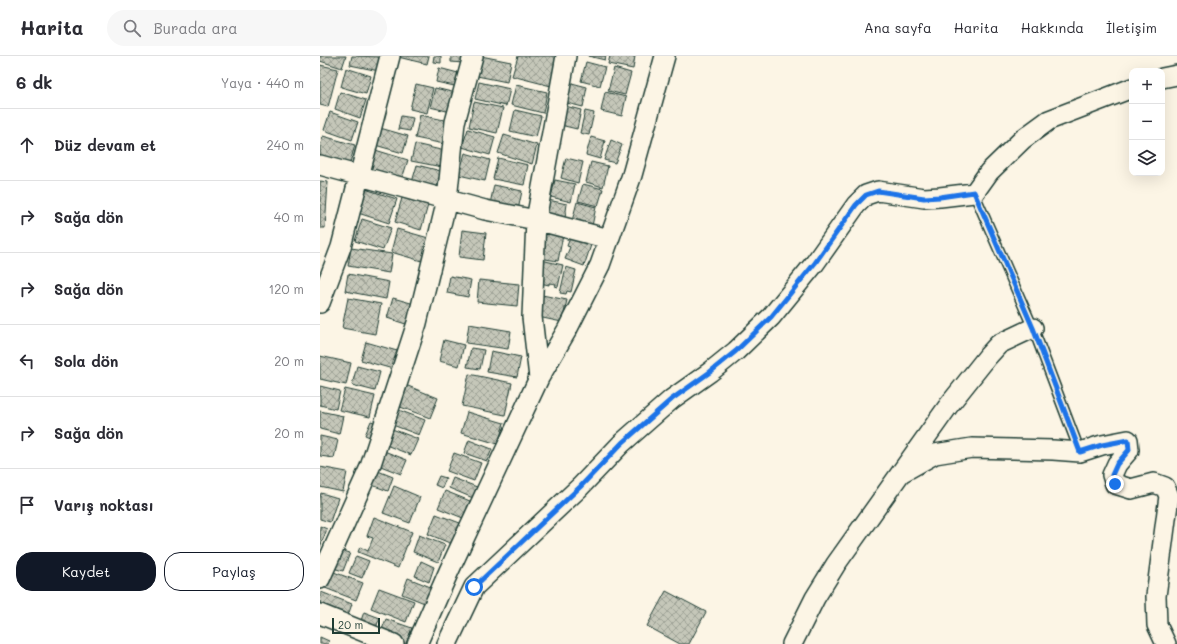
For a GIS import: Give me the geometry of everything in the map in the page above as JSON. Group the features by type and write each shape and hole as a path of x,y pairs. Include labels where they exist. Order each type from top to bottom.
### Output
{"street":[{"path":"320,303 341,247 390,56"},
{"path":"320,579 370,467 417,323 447,200 455,122 473,56"},
{"path":"539,378 532,317 536,220 566,56"},
{"path":"417,644 449,571 539,378 567,330 600,266 632,175 665,56"},
{"path":"1165,77 1177,75"},
{"path":"447,644 474,587 580,487 622,443 672,399 736,351 771,317 815,263 856,205 866,195 878,191 924,198 974,192 989,172 1023,139 1049,120 1129,89"},
{"path":"320,165 485,210 536,220 610,239"},
{"path":"792,644 815,598 836,564 949,405 999,344 1033,328"},
{"path":"901,473 935,454 972,448 1080,452 1102,445 1128,440 1129,450 1117,464 1112,475 1115,484 1131,489 1154,483 1165,487 1169,496 1156,596 1157,625 1166,644"},
{"path":"320,614 394,644"}],"lane":[{"path":"974,192 1033,328 1080,452"}],"building":[{"path":"320,56 346,56 342,68 320,61"},
{"path":"352,56 382,57 379,71 350,65"},
{"path":"398,56 429,56 427,64"},
{"path":"434,56 441,56 441,63 433,62"},
{"path":"451,56 464,56 463,63 451,62"},
{"path":"481,56 511,62 507,82 477,76"},
{"path":"518,56 559,56 551,86 512,76"},
{"path":"588,56 606,56 605,60"},
{"path":"610,56 635,56 633,69 608,64"},
{"path":"586,62 605,67 600,86 581,81"},
{"path":"320,65 338,69 328,107 320,105"},
{"path":"346,68 371,76 366,94 341,87"},
{"path":"439,68 462,74 459,87 436,82"},
{"path":"614,68 631,73 625,95 608,91"},
{"path":"479,82 510,89 506,106 475,99"},
{"path":"568,82 587,87 583,107 563,102"},
{"path":"416,84 433,88 427,113 410,109"},
{"path":"516,85 547,92 543,113 511,105"},
{"path":"435,88 456,93 451,112 430,107"},
{"path":"340,92 366,100 360,118 335,109"},
{"path":"605,92 626,97 622,116 601,111"},
{"path":"474,102 503,108 497,133 469,127"},
{"path":"561,105 581,110 577,129 556,124"},
{"path":"515,110 541,116 536,137 510,131"},
{"path":"585,111 594,113 589,135 580,133"},
{"path":"330,112 358,122 352,140 324,130"},
{"path":"420,115 449,121 444,144 415,138"},
{"path":"401,116 413,118 410,131 398,129"},
{"path":"380,128 408,136 403,153 375,145"},
{"path":"468,129 495,137 490,155 462,147"},
{"path":"504,135 537,145 532,164 498,153"},
{"path":"323,136 355,145 349,166 320,157 320,147"},
{"path":"591,137 605,141 600,159 586,155"},
{"path":"611,140 622,145 615,163 604,160"},
{"path":"415,144 445,151 442,167 411,161"},
{"path":"372,149 408,160 401,182 365,171"},
{"path":"465,153 490,160 485,181 459,175"},
{"path":"498,158 528,165 524,185 493,179"},
{"path":"566,158 583,162 578,183 561,178"},
{"path":"591,162 608,166 603,187 586,182"},
{"path":"417,165 441,171 436,189 412,182"},
{"path":"555,180 575,184 571,202 551,197"},
{"path":"320,181 328,182 325,228 320,228"},
{"path":"583,184 603,189 598,206 578,201"},
{"path":"494,185 522,191 518,210 490,204"},
{"path":"365,189 397,199 389,223 358,213"},
{"path":"402,198 428,205 421,230 395,222"},
{"path":"548,200 567,204 565,218 545,214"},
{"path":"577,202 596,207 592,226 572,221"},
{"path":"362,219 391,228 383,250 355,241"},
{"path":"397,229 432,239 425,262 391,252"},
{"path":"462,230 486,233 483,260 459,257"},
{"path":"545,231 563,235 558,261 539,258"},
{"path":"571,235 591,245 584,266 565,259 570,247 567,246"},
{"path":"351,248 392,254 389,273 348,266"},
{"path":"541,260 563,265 558,287 555,286 556,284 549,283 549,285 536,282"},
{"path":"566,267 576,270 571,292 567,291 566,294 560,293"},
{"path":"348,274 389,282 386,299 345,291"},
{"path":"450,276 471,280 468,297 447,293"},
{"path":"479,280 519,284 517,306 477,302"},
{"path":"542,295 567,300 562,322 538,317"},
{"path":"348,298 381,304 375,334 342,328"},
{"path":"393,298 418,305 412,326 387,318"},
{"path":"469,324 511,331 508,349 466,343"},
{"path":"444,340 464,345 459,366 439,361"},
{"path":"366,342 397,351 393,369 361,360"},
{"path":"471,348 484,350 480,369 467,367"},
{"path":"491,351 521,357 517,377 487,372"},
{"path":"320,356 351,363 346,385 320,379"},
{"path":"357,366 380,372 375,391 352,385"},
{"path":"469,374 512,383 505,415 462,406"},
{"path":"403,384 438,398 430,418 395,405"},
{"path":"320,386 340,391 336,409 320,405"},
{"path":"345,389 375,396 370,417 339,410"},
{"path":"396,409 425,420 419,435 390,424"},
{"path":"320,411 343,416 339,434 320,429"},
{"path":"467,412 504,423 498,444 461,433"},
{"path":"371,421 379,424 372,438 365,435"},
{"path":"387,427 418,439 411,455 381,443"},
{"path":"320,436 338,440 334,458 320,456"},
{"path":"469,440 492,449 487,461 464,453"},
{"path":"379,449 407,460 401,474 373,463"},
{"path":"454,453 481,463 474,481 447,471"},
{"path":"320,467 347,472 343,492 320,487"},
{"path":"378,471 393,477 388,491 372,485"},
{"path":"439,476 446,478 442,488 435,485"},
{"path":"453,478 477,487 473,498 449,488"},
{"path":"394,486 420,497 410,523 383,513"},
{"path":"445,491 470,501 463,518 438,508"},
{"path":"321,493 338,498 330,522 320,519"},
{"path":"436,514 460,523 452,544 428,534"},
{"path":"374,517 412,532 398,568 358,552 360,547 368,551 373,538 367,536"},
{"path":"320,526 327,529 320,547"},
{"path":"419,535 445,545 438,562 413,552"},
{"path":"337,549 350,553 343,571 330,567"},
{"path":"356,556 369,561 362,578 349,573"},
{"path":"421,561 434,567 429,582 415,576"},
{"path":"331,571 363,583 356,600 325,588"},
{"path":"408,578 433,588 427,604 402,594"},
{"path":"379,588 414,601 406,622 371,608"},
{"path":"666,591 706,612 689,644 680,644 647,626"},
{"path":"321,592 352,604 346,621 320,611"},
{"path":"364,612 380,618 374,632 359,626"},
{"path":"386,619 412,628 406,644 380,635"},
{"path":"320,637 329,641 328,644 320,644"}],"route":[{"path":"474,587 580,487 622,443 672,399 736,351 771,317 815,263 856,205 866,195 878,191 924,198 974,192 1033,328 1080,452 1102,445 1128,440 1129,450 1117,464 1112,475 1115,484"}]}
